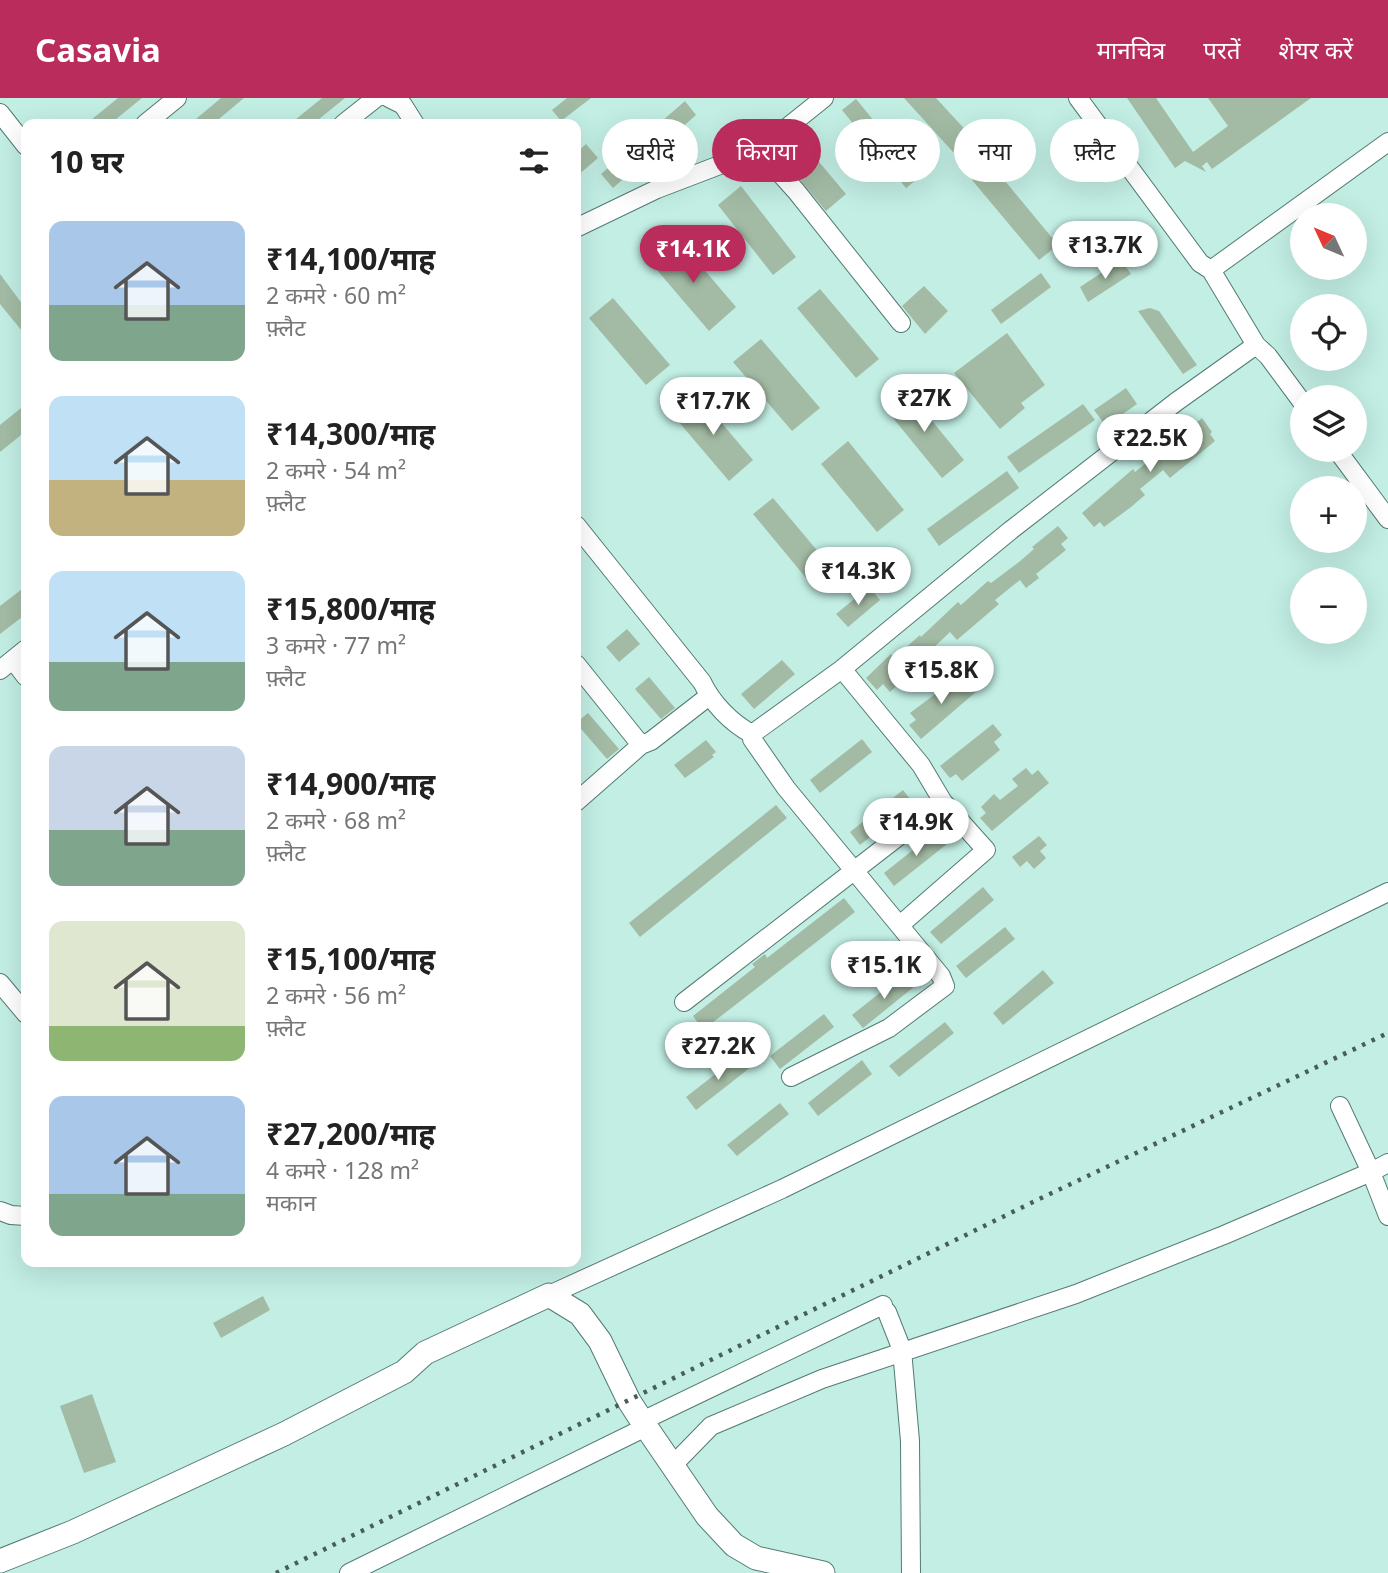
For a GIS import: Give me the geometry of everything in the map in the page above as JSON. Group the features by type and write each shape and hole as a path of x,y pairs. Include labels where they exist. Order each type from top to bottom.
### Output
{"main road":[{"path":"0,1561 73,1532 284,1434 404,1372 425,1353 549,1295 580,1314 600,1341 629,1401 644,1424 707,1516 734,1545 756,1558 823,1573"},
{"path":"0,1547 23,1540 231,1445 410,1353 425,1353"}],"street":[{"path":"151,119 177,98"},
{"path":"349,119 376,98"},
{"path":"798,119 824,98"},
{"path":"1078,98 1200,262 1211,271 1255,345 1268,356 1290,386"},
{"path":"401,100 412,119"},
{"path":"0,113 21,140"},
{"path":"1211,271 1388,142"},
{"path":"581,226 657,189 712,168"},
{"path":"788,182 901,323"},
{"path":"752,734 842,669 1011,530 1176,402 1255,345"},
{"path":"1346,462 1388,519"},
{"path":"581,531 702,682 709,696 740,728 752,734"},
{"path":"842,669 921,765 943,802 986,850 900,925"},
{"path":"581,670 641,745"},
{"path":"581,798 641,745 651,741 709,696"},
{"path":"752,734 752,739 786,788 941,976 945,986 889,1028 791,1077"},
{"path":"684,1002 943,802"},
{"path":"549,1295 782,1189 1388,892"},
{"path":"0,983 21,1008"},
{"path":"1340,1106 1371,1171 1388,1216"},
{"path":"673,1465 711,1426 822,1379 902,1350 1076,1294 1224,1235 1388,1163"},
{"path":"0,1211 11,1216 21,1216"},
{"path":"349,1573 644,1424 885,1309 902,1350 910,1441 911,1573"}],"building":[{"path":"118,98 142,98 116,119 92,119"},
{"path":"221,98 244,98 219,119 196,119"},
{"path":"322,98 345,98 319,119 296,119"},
{"path":"567,98 591,98 564,119 559,119 552,110"},
{"path":"904,98 936,98 955,119 954,151 940,138 940,119 923,119"},
{"path":"1127,98 1156,98 1193,152 1228,126 1208,98 1311,98 1212,169 1207,162 1202,166 1206,172 1185,161 1175,168"},
{"path":"856,99 872,119 849,119 842,110"},
{"path":"685,101 696,115 691,119 664,119"},
{"path":"586,144 598,158 581,173 581,148"},
{"path":"821,164 846,194 826,211 802,182 821,182"},
{"path":"608,182 620,182 613,188"},
{"path":"901,182 914,182 906,188"},
{"path":"974,182 1006,182 1058,245 1039,260"},
{"path":"741,186 796,257 773,275 718,205"},
{"path":"678,239 736,307 709,331 651,263"},
{"path":"1121,260 1131,274 1088,302 1080,287"},
{"path":"1041,273 1051,287 1001,324 991,310"},
{"path":"0,274 21,302 21,330 0,304"},
{"path":"924,286 948,311 925,334 902,306"},
{"path":"820,289 879,359 856,378 797,308"},
{"path":"613,298 670,365 646,385 589,318"},
{"path":"1150,308 1159,311 1197,365 1183,374 1138,311"},
{"path":"1007,333 1045,385 1021,403 1025,408 1000,429 954,373"},
{"path":"761,339 820,408 792,431 733,362"},
{"path":"1126,388 1137,404 1106,426 1094,410"},
{"path":"906,389 964,460 942,478 884,407"},
{"path":"697,394 753,460 729,481 672,414"},
{"path":"1083,404 1095,420 1019,473 1007,457"},
{"path":"21,408 21,435 0,452 0,425"},
{"path":"1202,418 1215,441 1170,478 1163,470 1140,489 1145,495 1131,507 1104,527 1100,522 1094,527 1082,513 1133,469 1135,472"},
{"path":"848,441 904,510 877,532 821,464"},
{"path":"1007,471 1019,488 939,546 927,529"},
{"path":"773,498 831,567 811,584 753,514"},
{"path":"1058,526 1068,538 1061,544 1066,550 1036,574 1039,578 1026,588 1020,580 995,600 999,604 957,640 950,632 927,654 930,658 890,692 883,684 877,690 866,678 891,654 894,658 920,635 921,637 958,602 961,605 988,581 991,583 1019,562 1034,549 1032,547"},
{"path":"869,587 880,600 848,627 836,614"},
{"path":"21,590 21,618 0,634 0,606"},
{"path":"627,629 640,644 619,662 606,647"},
{"path":"782,660 795,674 754,709 741,694"},
{"path":"953,676 960,683 966,678 977,691 921,739 909,725 916,720 910,713 942,689"},
{"path":"649,677 675,708 661,719 635,689"},
{"path":"588,713 619,749 607,759 581,729 581,719"},
{"path":"993,724 1002,735 994,742 1000,750 962,781 956,774 950,778 940,766"},
{"path":"862,739 872,752 820,793 810,780"},
{"path":"706,740 716,752 712,755 714,757 685,778 674,765"},
{"path":"1026,768 1032,775 1038,770 1049,783 992,831 980,818 986,813 981,807 994,794 1000,800 1018,786 1012,779"},
{"path":"903,790 913,803 860,845 850,832"},
{"path":"776,805 787,818 640,937 629,923"},
{"path":"937,831 947,844 894,886 884,873"},
{"path":"1039,836 1047,845 1040,851 1046,858 1034,869 1027,861 1020,867 1012,857"},
{"path":"983,887 994,900 941,944 930,932"},
{"path":"844,898 855,912 703,1030 693,1016 755,967 752,964 765,954 767,958"},
{"path":"1005,927 1015,939 966,978 956,966"},
{"path":"1043,970 1054,983 1003,1025 993,1013"},
{"path":"905,973 915,986 863,1028 852,1015"},
{"path":"824,1014 834,1027 780,1069 770,1056"},
{"path":"945,1022 954,1033 899,1077 889,1066"},
{"path":"740,1055 751,1067 696,1110 686,1097"},
{"path":"862,1060 872,1074 818,1116 808,1103"},
{"path":"780,1103 789,1114 737,1156 727,1145"},
{"path":"263,1296 270,1310 221,1338 213,1323"},
{"path":"92,1394 116,1462 84,1473 60,1406"}],"railway":[{"path":"276,1573 1031,1203 1388,1033"}]}
